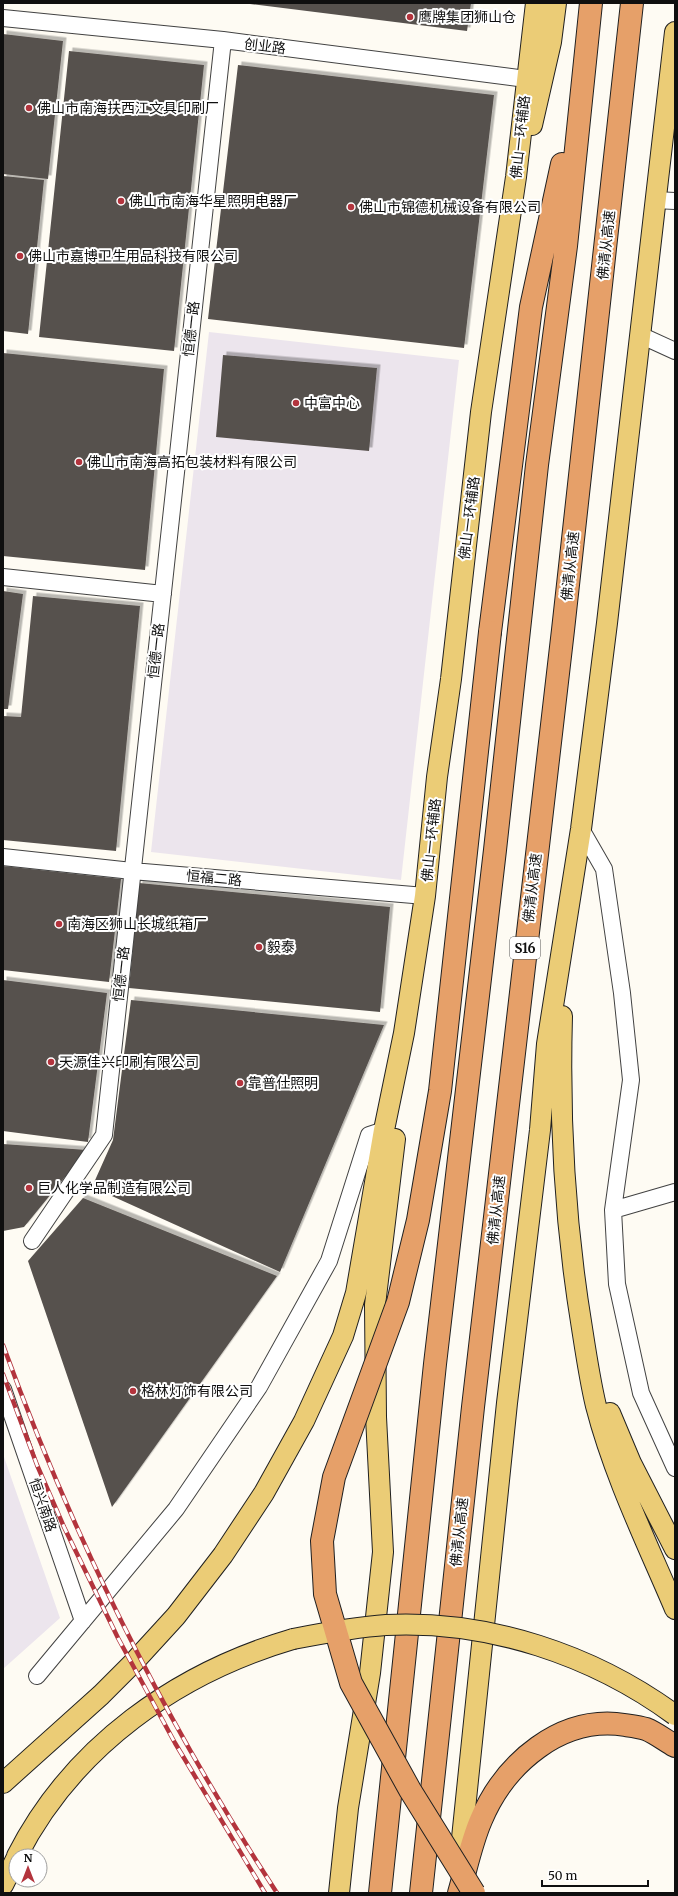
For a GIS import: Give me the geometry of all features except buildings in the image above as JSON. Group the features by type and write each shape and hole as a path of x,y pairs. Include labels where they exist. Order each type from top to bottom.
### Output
{"highway":[{"path":"380,1893 434,1372 496,850 537,465 567,238 591,3"},
{"name":"佛清从高速","path":"421,1893 473,1407 564,623 632,3"},
{"path":"474,1893 410,1790 351,1683 325,1594 322,1541 334,1477 398,1302 418,1220 440,1091 490,632 531,307 585,63"},
{"path":"460,1893 481,1820 495,1792 521,1760 548,1739 581,1727 613,1723 646,1729 675,1746"}],"main road":[{"name":"佛山一环辅路","path":"404,1033 425,896 437,777 451,679 481,412 517,172 526,79 536,3"},
{"path":"517,172 534,118 551,42 556,3"},
{"path":"456,1893 507,1403 539,1138 547,1044 580,829 666,119 675,32"},
{"path":"666,119 675,95"},
{"path":"565,927 561,1061 562,1119 568,1216 576,1292 596,1406 607,1444 625,1492 675,1609"},
{"path":"3,1783 101,1695 176,1616 223,1555 264,1493 304,1421 343,1336 356,1293 384,1130 404,1033"},
{"path":"339,1893 348,1808 370,1673 383,1552 376,1417 375,1305 396,1132 404,1033"},
{"path":"582,1325 617,1432 643,1488 675,1549"},
{"path":"22,1848 35,1824 66,1782 86,1759 141,1712 164,1696 215,1669 267,1647 293,1639 327,1632 387,1625 463,1629 498,1636 539,1646 592,1665 649,1696 675,1715"},
{"path":"3,1885 8,1875"}],"street":[{"name":"创业路","path":"3,18 223,40 526,79"},
{"name":"恒德一路","path":"32,1241 104,1135 223,40"},
{"path":"655,200 675,202"},
{"path":"640,335 675,351"},
{"path":"3,577 163,594"},
{"path":"580,829 604,869 622,993 631,1080 613,1210 617,1284 641,1393 675,1468"},
{"name":"恒福二路","path":"3,857 132,871 425,896"},
{"path":"37,1676 176,1509 259,1387 329,1260 369,1135 384,1130"},
{"path":"613,1210 675,1192"},
{"name":"恒兴南路","path":"3,1389 83,1621"}],"shaded area":[{"path":"209,332 459,360 401,880 151,852"},
{"path":"3,1454 60,1618 3,1669"}],"railway":[{"path":"3,1345 30,1417 60,1488 124,1627 197,1762 277,1893"},
{"path":"3,1374 37,1465 64,1527 118,1638 175,1743 265,1893"}],"place":[{"name":"鹰牌集团狮山仓","path":"410,17"},
{"name":"佛山市南海扶西江文具印刷厂","path":"29,108"},
{"name":"佛山市南海华星照明电器厂","path":"121,201"},
{"name":"佛山市锦德机械设备有限公司","path":"351,207"},
{"name":"佛山市嘉博卫生用品科技有限公司","path":"20,256"},
{"name":"中富中心","path":"296,403"},
{"name":"佛山市南海高拓包装材料有限公司","path":"79,462"},
{"name":"南海区狮山长城纸箱厂","path":"59,924"},
{"name":"毅泰","path":"259,947"},
{"name":"天源佳兴印刷有限公司","path":"51,1062"},
{"name":"靠普仕照明","path":"240,1083"},
{"name":"巨人化学品制造有限公司","path":"29,1188"},
{"name":"格林灯饰有限公司","path":"133,1391"}]}
